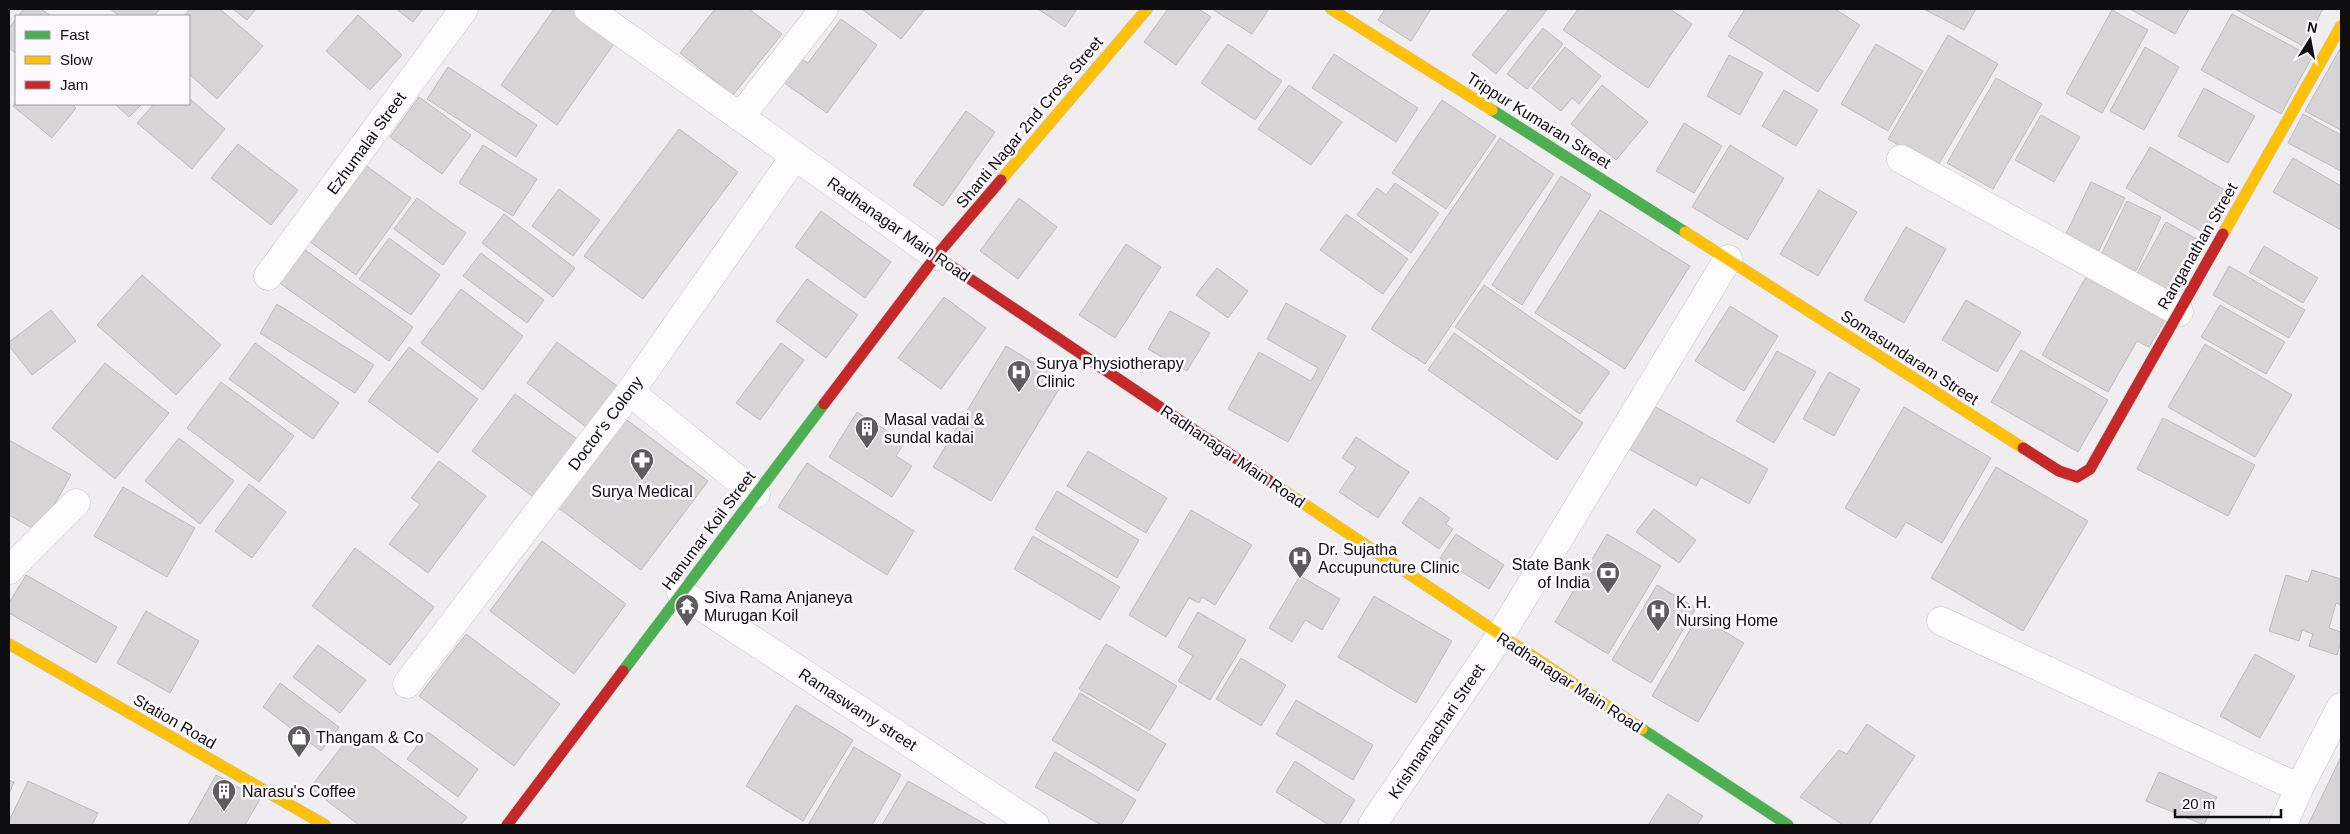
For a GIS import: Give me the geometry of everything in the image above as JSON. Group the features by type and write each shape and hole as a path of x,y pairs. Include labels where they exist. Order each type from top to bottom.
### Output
{"street":[{"name":"Ezhumalai Street","path":"268,276 464,9"},
{"name":"Radhanagar Main Road","path":"588,9 936,256 1500,636 1788,825"},
{"path":"740,117 824,9"},
{"name":"Shanti Nagar 2nd Cross Street","path":"936,256 1147,9"},
{"name":"Trippur Kumaran Street","path":"1331,9 1728,259"},
{"name":"Ranganathan Street","path":"2077,477 2090,468 2341,26"},
{"name":"Doctor's Colony","path":"407,684 630,392 795,156"},
{"path":"1901,159 2178,312"},
{"name":"Hanumar Koil Street","path":"507,825 936,256"},
{"name":"Somasundaram Street","path":"1728,259 2059,472 2077,477"},
{"name":"Krishnamachari Street","path":"1372,825 1500,636 1728,259"},
{"path":"630,392 756,494"},
{"path":"9,570 76,504"},
{"name":"Ramaswamy street","path":"681,593 1030,824"},
{"path":"1942,621 2299,788"},
{"name":"Station Road","path":"9,644 325,825"},
{"path":"2283,825 2299,788 2341,707"}],"building":[{"path":"24,9 41,9 50,15 19,15"},
{"path":"110,9 160,9 155,15 119,15"},
{"path":"190,9 220,9 263,46 217,99 190,75 190,15 185,15"},
{"path":"233,9 256,9 247,20"},
{"path":"396,9 423,9 413,22"},
{"path":"554,9 577,9 618,38 557,125 501,85"},
{"path":"715,9 749,9 782,34 733,95 680,53"},
{"path":"862,9 925,9 901,39"},
{"path":"1038,9 1077,9 1065,27"},
{"path":"1168,9 1199,9 1211,17 1176,65 1144,42"},
{"path":"1212,9 1269,9 1252,34"},
{"path":"1385,9 1431,9 1411,41 1378,20"},
{"path":"1509,9 1547,10 1496,74 1472,55"},
{"path":"1578,9 1670,9 1692,24 1648,88 1563,30"},
{"path":"1745,9 1835,9 1860,25 1818,92 1728,36"},
{"path":"1924,9 1976,9 1964,30"},
{"path":"2130,9 2189,9 2175,34"},
{"path":"2235,9 2323,9 2303,46"},
{"path":"2112,10 2148,30 2102,113 2066,93"},
{"path":"2232,14 2312,57 2281,114 2201,70"},
{"path":"358,15 402,55 370,90 326,51"},
{"path":"841,19 877,45 827,113 783,82 800,58 808,63"},
{"path":"15,20 15,53 9,48 9,28"},
{"path":"1543,28 1563,44 1527,89 1507,74"},
{"path":"1948,35 1998,64 1937,167 1888,139"},
{"path":"1228,44 1282,81 1255,120 1201,83"},
{"path":"1876,44 1923,71 1888,131 1841,104"},
{"path":"1565,47 1601,76 1579,104 1572,98 1561,111 1532,88"},
{"path":"2145,47 2179,67 2144,130 2110,111"},
{"path":"2341,47 2341,130 2305,111"},
{"path":"1334,54 1418,108 1396,142 1312,88"},
{"path":"1729,55 1763,73 1740,115 1707,96"},
{"path":"448,67 537,125 516,157 427,99"},
{"path":"1996,78 2042,104 1993,189 1947,163"},
{"path":"1289,85 1342,122 1311,165 1258,129"},
{"path":"1602,85 1648,122 1616,160 1571,124"},
{"path":"2204,88 2255,116 2228,163 2178,136"},
{"path":"1784,90 1818,110 1796,146 1762,126"},
{"path":"419,97 471,135 442,174 390,137"},
{"path":"190,99 225,129 192,169 137,123 153,105 190,105"},
{"path":"1442,100 1496,136 1446,209 1392,173"},
{"path":"15,103 15,105 72,105 76,108 52,138 13,106"},
{"path":"116,105 141,105 129,117"},
{"path":"966,111 995,132 943,206 913,185"},
{"path":"2303,114 2341,135 2341,171 2288,143"},
{"path":"2041,115 2080,137 2054,182 2015,160"},
{"path":"1684,123 1722,146 1694,193 1656,171"},
{"path":"679,129 738,172 643,299 584,256"},
{"path":"1500,138 1554,174 1425,364 1371,329"},
{"path":"238,144 298,190 271,225 211,178"},
{"path":"483,145 537,179 513,216 459,183"},
{"path":"1730,145 1784,178 1747,240 1692,207"},
{"path":"2150,147 2230,193 2206,234 2126,188"},
{"path":"2293,158 2341,186 2341,230 2273,192"},
{"path":"365,165 411,198 356,275 309,241"},
{"path":"1561,176 1591,195 1522,305 1492,285"},
{"path":"2091,182 2125,198 2097,254 2064,238"},
{"path":"1395,183 1439,213 1411,253 1357,215 1377,188 1386,195"},
{"path":"559,189 600,220 573,256 532,226"},
{"path":"1819,190 1857,212 1818,276 1780,254"},
{"path":"417,198 466,233 443,265 394,229"},
{"path":"1019,198 1057,227 1018,279 980,251"},
{"path":"2127,201 2161,217 2136,271 2101,255"},
{"path":"1600,210 1690,266 1625,369 1535,313"},
{"path":"821,211 891,262 865,298 795,247"},
{"path":"504,214 575,268 553,297 482,243"},
{"path":"1346,214 1408,259 1383,294 1320,250"},
{"path":"2166,222 2204,243 2172,300 2134,279"},
{"path":"1906,227 1946,249 1904,323 1864,300"},
{"path":"389,238 440,275 411,315 359,279"},
{"path":"1126,244 1161,267 1115,338 1079,315"},
{"path":"298,245 413,327 389,361 274,279"},
{"path":"2264,246 2318,278 2303,303 2249,272"},
{"path":"481,253 544,300 527,323 463,276"},
{"path":"2229,266 2305,310 2289,338 2213,295"},
{"path":"1217,268 1248,291 1228,318 1196,295"},
{"path":"142,275 221,345 176,395 97,325"},
{"path":"2086,277 2165,320 2149,347 2137,341 2108,392 2042,355"},
{"path":"807,279 858,315 826,358 776,321"},
{"path":"1484,285 1610,372 1580,414 1455,327"},
{"path":"461,289 523,336 483,390 421,343"},
{"path":"944,297 986,328 941,389 898,358"},
{"path":"1966,300 2021,332 1997,372 1942,340"},
{"path":"1286,303 1346,336 1288,442 1228,409 1259,352 1311,381 1318,368 1267,339"},
{"path":"277,304 374,365 355,393 260,333"},
{"path":"2220,305 2285,342 2266,374 2201,337"},
{"path":"1730,306 1778,336 1744,391 1695,361"},
{"path":"51,310 76,341 32,375 9,346 9,342"},
{"path":"1170,311 1210,333 1187,371 1148,349"},
{"path":"1454,333 1583,423 1557,460 1428,370"},
{"path":"557,342 620,388 589,429 527,383"},
{"path":"255,343 339,403 313,439 229,379"},
{"path":"781,343 804,360 760,420 736,403"},
{"path":"2205,344 2292,395 2255,457 2168,407"},
{"path":"1006,346 1064,381 991,501 933,467"},
{"path":"409,347 478,399 438,453 368,401"},
{"path":"2021,350 2108,400 2078,452 1991,402"},
{"path":"1777,351 1816,372 1774,443 1736,421"},
{"path":"105,363 169,413 115,479 52,428"},
{"path":"1829,372 1860,389 1834,436 1803,419"},
{"path":"221,382 294,436 259,482 187,428"},
{"path":"515,394 584,444 540,502 472,451"},
{"path":"1652,405 1768,469 1749,504 1701,477 1696,486 1627,448"},
{"path":"1904,407 1991,458 1942,543 1906,522 1896,538 1845,508"},
{"name":"Masal vadai & sundal kadai","path":"857,412 905,442 896,456 912,466 892,497 829,457"},
{"path":"623,417 708,481 641,570 556,506"},
{"path":"2163,418 2255,465 2228,516 2137,469"},
{"path":"1356,437 1409,472 1378,518 1339,492 1356,467 1342,458"},
{"path":"179,438 234,481 200,524 145,481"},
{"path":"9,440 71,475 39,532 9,515"},
{"path":"1088,451 1167,498 1146,533 1067,486"},
{"path":"439,461 486,496 428,573 389,544 420,504 411,498"},
{"path":"807,463 914,531 887,575 778,507"},
{"path":"1996,467 2088,521 2023,631 1931,578"},
{"path":"249,484 286,512 252,558 215,531"},
{"path":"123,487 195,528 167,577 94,536"},
{"path":"1057,491 1139,540 1117,578 1035,529"},
{"path":"1420,497 1450,518 1446,524 1453,529 1439,549 1402,523"},
{"path":"1654,509 1696,540 1679,563 1636,532"},
{"path":"1191,510 1252,545 1215,605 1202,597 1199,603 1189,598 1166,637 1129,615"},
{"path":"1456,534 1504,565 1489,589 1440,558"},
{"path":"1607,534 1661,566 1608,654 1555,622"},
{"path":"1033,536 1120,587 1100,620 1014,569"},
{"path":"542,541 626,604 574,674 490,611"},
{"path":"355,548 434,607 390,665 312,606"},
{"path":"2312,570 2341,579 2341,605 2336,603 2329,628 2341,632 2341,641 2337,655 2309,646 2313,634 2302,630 2299,641 2269,631 2286,575 2308,582"},
{"path":"26,575 117,627 96,663 9,613 9,603"},
{"path":"1300,576 1340,599 1322,630 1305,620 1292,642 1269,628"},
{"path":"1657,585 1696,608 1651,683 1612,660"},
{"path":"1374,596 1452,641 1416,703 1338,657"},
{"path":"146,611 199,641 170,693 117,663"},
{"path":"1198,612 1246,640 1210,700 1178,681 1193,656 1178,647"},
{"path":"1698,616 1744,643 1698,722 1652,696"},
{"path":"466,634 560,704 514,766 419,696"},
{"path":"1106,644 1177,686 1150,730 1079,689"},
{"path":"318,645 366,680 340,713 293,677"},
{"path":"2255,654 2295,676 2260,738 2220,716"},
{"path":"1241,658 1286,685 1261,726 1216,699"},
{"path":"280,683 339,727 321,751 263,707"},
{"path":"1080,693 1166,744 1138,791 1052,740"},
{"path":"1296,700 1373,745 1353,780 1276,734"},
{"path":"796,705 853,740 803,821 746,786"},
{"path":"1867,724 1915,756 1869,825 1843,825 1800,797 1839,750 1847,754"},
{"path":"353,732 467,817 461,825 359,825 310,788"},
{"path":"428,732 478,769 458,797 407,759"},
{"path":"854,747 901,775 872,825 808,825"},
{"path":"1055,752 1136,800 1121,825 1101,825 1035,787"},
{"path":"2341,757 2341,825 2308,825"},
{"path":"1295,761 1355,800 1339,825 1329,825 1276,792"},
{"path":"2159,772 2217,797 2204,825 2146,801"},
{"name":"Narasu's Coffee","path":"216,775 260,799 245,825 188,825"},
{"path":"9,780 14,782 9,794"},
{"path":"28,781 98,813 92,825 9,825 9,821"},
{"path":"908,781 987,825 882,825"},
{"path":"1668,794 1703,816 1697,825 1648,825"}],"traffic: fast":[{"path":"1492,110 1685,232"},
{"path":"623,671 824,404"},
{"path":"1642,729 1788,825"}],"traffic: slow":[{"path":"1001,180 1147,9"},
{"path":"1331,9 1492,110"},
{"path":"2223,234 2341,26"},
{"path":"1685,232 2023,448"},
{"path":"1280,488 1642,729"},
{"path":"9,644 325,825"}],"traffic: jam":[{"path":"824,404 936,256 1001,180"},
{"path":"2023,448 2059,471 2077,477 2090,469 2223,234"},
{"path":"936,256 1280,488"},
{"path":"507,825 623,671"}],"place":[{"name":"Surya Physiotherapy Clinic","path":"1019,393"},
{"name":"Masal vadai & sundal kadai","path":"867,449"},
{"name":"Surya Medical","path":"642,481"},
{"name":"Dr. Sujatha Accupuncture Clinic","path":"1300,579"},
{"name":"State Bank of India","path":"1608,594"},
{"name":"Siva Rama Anjaneya Murugan Koil","path":"687,627"},
{"name":"K. H. Nursing Home","path":"1658,632"},
{"name":"Thangam & Co","path":"299,758"},
{"name":"Narasu's Coffee","path":"224,812"}]}
